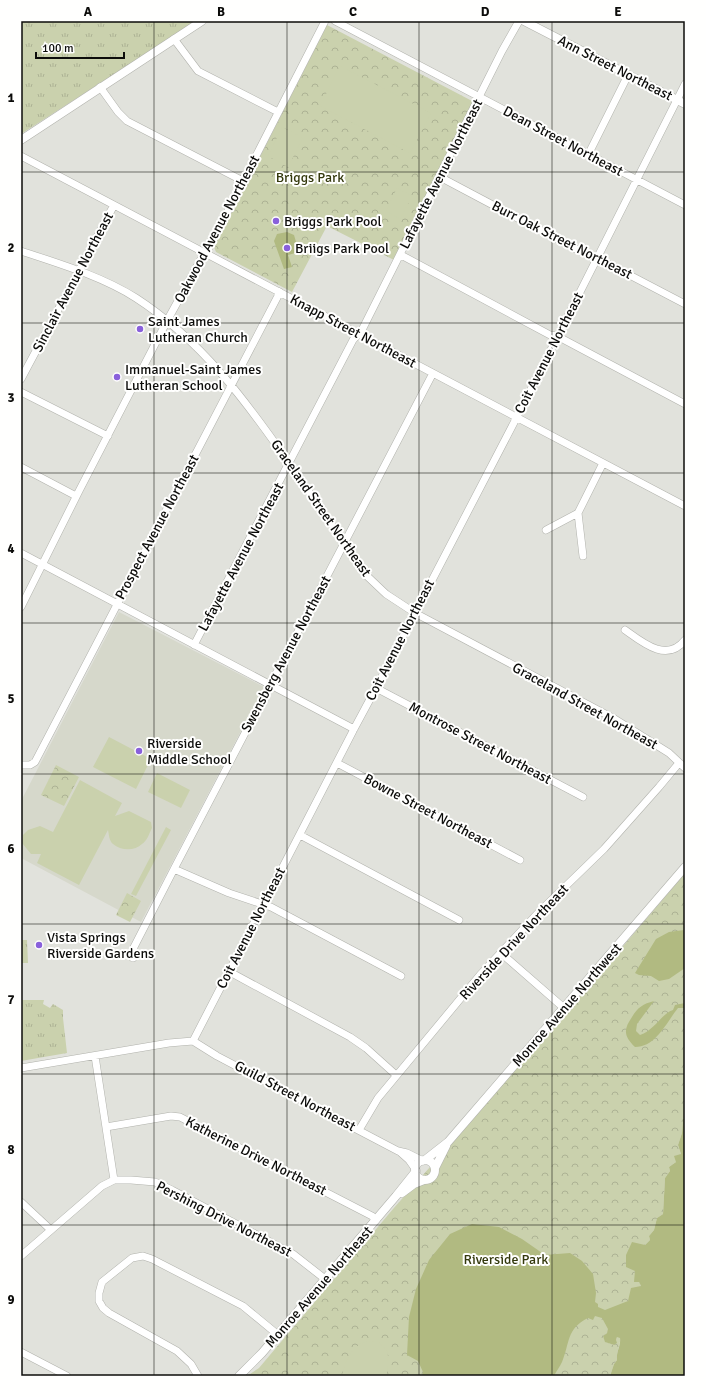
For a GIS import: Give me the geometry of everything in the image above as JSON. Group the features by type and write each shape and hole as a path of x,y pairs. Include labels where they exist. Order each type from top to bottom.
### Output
{"main road":[{"path":"21,140 202,21"},
{"name":"Ann Street Northeast","path":"524,21 685,104"},
{"name":"Monroe Avenue Northwest","path":"424,1161 448,1142 685,867"},
{"name":"Monroe Avenue Northwest","path":"435,1168 448,1142"},
{"path":"424,1161 431,1163 435,1168 434,1175 430,1179 424,1180 419,1177 416,1171 418,1164 424,1161"},
{"name":"Monroe Avenue Northeast","path":"239,1376 253,1363 325,1280 416,1171"},
{"name":"Monroe Avenue Northeast","path":"396,1196 414,1184 424,1180"}],"street":[{"name":"Oakwood Avenue Northeast","path":"21,607 76,496 167,321 210,246 324,21"},
{"name":"Dean Street Northeast","path":"335,21 685,205"},
{"name":"Lafayette Avenue Northeast","path":"194,645 353,340 363,328 401,255 502,51 519,21"},
{"path":"174,39 198,70 278,112"},
{"path":"588,155 628,75"},
{"name":"Coit Avenue Northeast","path":"193,1041 516,417 685,84"},
{"path":"100,88 118,112 127,121 243,181"},
{"name":"Knapp Street Northeast","path":"21,156 685,506"},
{"name":"Burr Oak Street Northeast","path":"440,177 685,304"},
{"name":"Sinclair Avenue Northeast","path":"21,379 114,205"},
{"name":"Graceland Street Northeast","path":"21,251 79,271 114,286 136,298 189,339 214,364 258,418 367,576 393,599 613,718 669,753 682,766"},
{"path":"401,255 550,335 557,336 685,404"},
{"name":"Prospect Avenue Northeast","path":"21,765 30,765 35,762 280,292"},
{"name":"Swensberg Avenue Northeast","path":"133,958 134,947 174,869 433,373"},
{"path":"21,392 108,436"},
{"path":"583,556 578,513 603,463"},
{"path":"21,467 76,496"},
{"path":"546,530 578,513"},
{"path":"21,553 354,729"},
{"path":"626,630 638,639 661,650 674,650 685,640"},
{"name":"Montrose Street Northeast","path":"376,688 583,797"},
{"name":"Bowne Street Northeast","path":"337,762 520,860"},
{"name":"Riverside Drive Northeast","path":"359,1130 374,1103 396,1074 501,952 539,912 604,849 659,787 682,766"},
{"path":"300,834 459,920"},
{"path":"174,869 229,894 263,904 401,976"},
{"path":"501,952 564,1008"},
{"path":"228,971 350,1037 366,1048 396,1074"},
{"path":"21,1068 169,1043 193,1041"},
{"name":"Guild Street Northeast","path":"193,1041 217,1056 398,1151 409,1160 416,1171"},
{"path":"21,1256 102,1186 114,1180 95,1056"},
{"name":"Katherine Drive Northeast","path":"106,1127 171,1116 180,1117 372,1216 376,1220"},
{"name":"Guild Street Northeast","path":"398,1151 407,1153 424,1161"},
{"name":"Pershing Drive Northeast","path":"114,1180 154,1182 172,1190 284,1249 301,1260 325,1280"},
{"path":"21,1202 51,1230"},
{"path":"198,1376 191,1364 178,1351 102,1308 99,1301 99,1293 102,1282 132,1258 143,1256 152,1259 243,1306 277,1334"},
{"path":"21,1352 67,1376"}],"shaded area":[{"name":"Briigs Park Pool","path":"287,232 294,235 299,252 288,255 292,267 284,269 274,241 277,234"},
{"name":"Riverside Middle School","path":"119,612 264,687 141,922 21,858 21,801"},
{"path":"684,930 685,968 669,979 659,981 651,976 639,975 635,973 656,939 669,932"},
{"path":"654,1001 637,1024 636,1031 640,1035 650,1030 665,1015 673,1010 675,1005 685,1003 685,1008 678,1008 655,1039 642,1046 635,1047 627,1036 627,1026 639,1008"},
{"path":"683,1119 685,1119 685,1376 610,1376 617,1360 620,1338 617,1337 617,1343 614,1345 605,1342 603,1336 607,1333 608,1329 602,1318 595,1316 593,1320 588,1318 581,1322 572,1332 565,1355 554,1376 422,1376 423,1372 418,1361 407,1355 409,1317 416,1289 429,1260 450,1234 472,1224 499,1227 522,1239 545,1255 570,1253 582,1261 593,1274 596,1293 595,1302 598,1304 598,1307 605,1310 628,1301 631,1288 641,1286 639,1282 634,1282 635,1271 626,1267 626,1255 632,1242 645,1245 650,1240 649,1236 654,1230 657,1218 663,1214 665,1178 670,1171 669,1167 676,1162 674,1156 681,1154 678,1145 682,1133"}],"green space":[{"path":"21,21 197,21 21,134"},
{"name":"Briggs Park","path":"327,25 474,102 394,260 327,226 292,292 216,252 214,247"},
{"path":"340,66 431,113 410,153 320,106"},
{"path":"282,127 303,138 288,167 268,156"},
{"path":"397,188 412,196 400,219 386,211"},
{"path":"109,737 151,759 136,789 93,767"},
{"path":"56,765 79,777 64,806 41,795"},
{"path":"157,773 190,790 181,808 148,792"},
{"path":"80,780 122,803 115,816 129,811 151,822 152,828 144,843 132,849 120,848 113,844 108,830 79,885 37,863 41,854 31,854 22,843 23,835 28,830 40,826 53,832"},
{"path":"166,827 171,830 136,896 131,894"},
{"name":"Riverside Park","path":"685,873 685,1119 683,1120 682,1133 678,1145 681,1154 676,1162 669,1167 670,1171 665,1178 663,1214 657,1218 654,1230 649,1236 650,1240 645,1245 635,1271 641,1286 628,1301 607,1333 603,1336 606,1342 614,1345 617,1337 620,1337 617,1360 610,1376 247,1376 259,1368 393,1209 591,984"},
{"path":"127,893 141,901 130,922 116,915"},
{"path":"21,940 27,940 28,963 21,963"},
{"path":"21,1000 44,1000 43,1004 50,1008 53,1004 63,1010 67,1053 21,1061"},
{"path":"370,1341 378,1341 388,1352 386,1376 342,1376 349,1356 360,1344"}],"place":[{"name":"Briggs Park Pool","path":"276,221"},
{"name":"Briigs Park Pool","path":"287,248"},
{"name":"Saint James Lutheran Church","path":"140,329"},
{"name":"Immanuel-Saint James Lutheran School","path":"117,377"},
{"name":"Riverside Middle School","path":"139,751"},
{"name":"Vista Springs Riverside Gardens","path":"39,945"}]}
